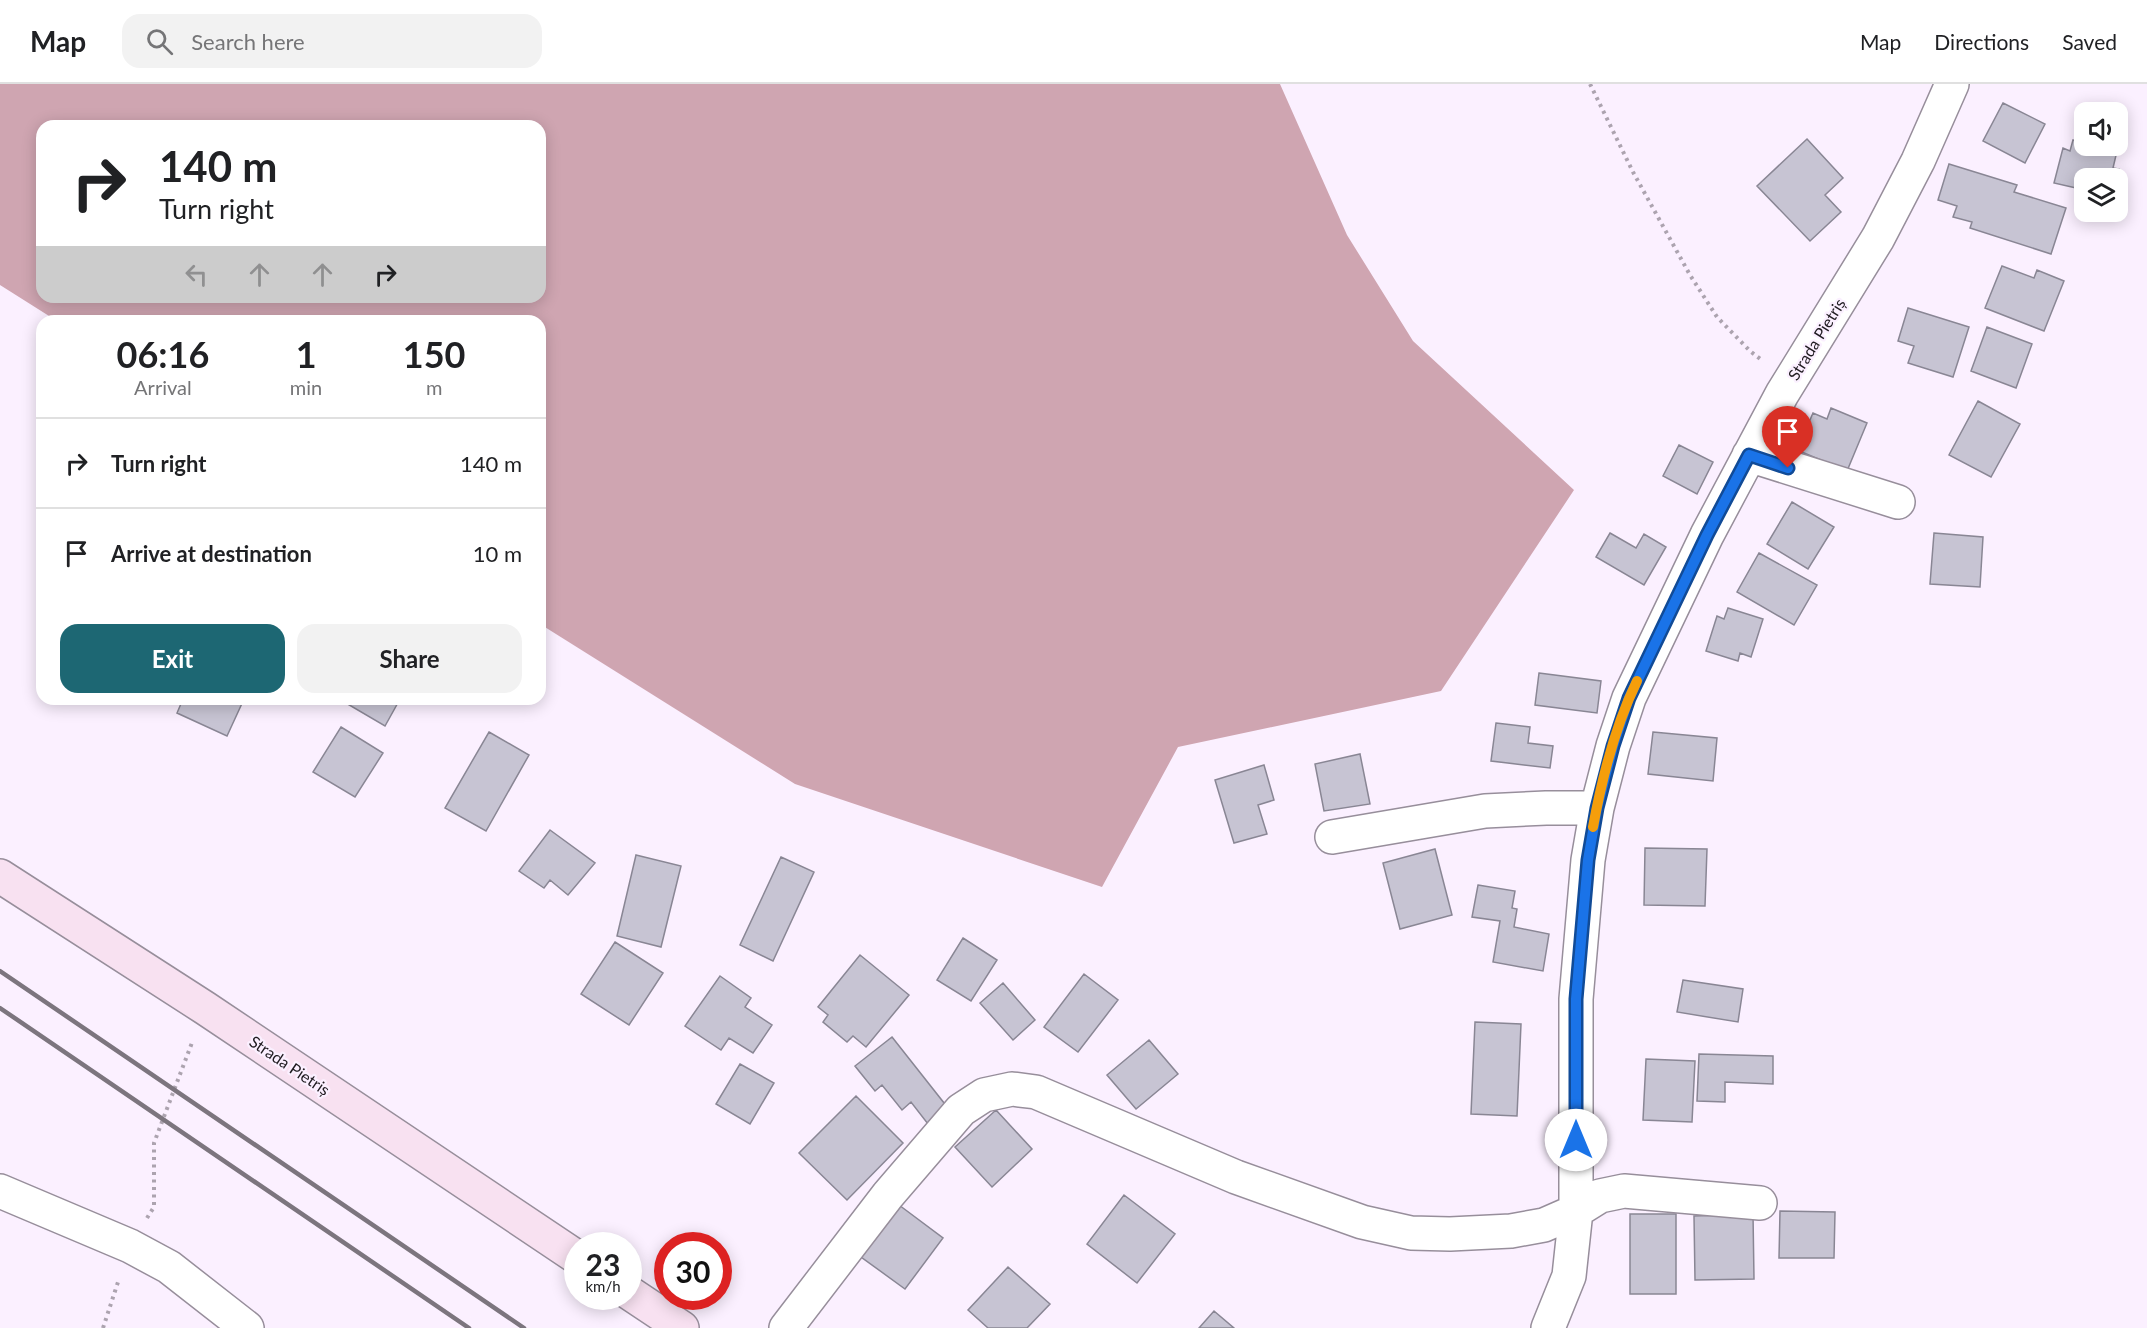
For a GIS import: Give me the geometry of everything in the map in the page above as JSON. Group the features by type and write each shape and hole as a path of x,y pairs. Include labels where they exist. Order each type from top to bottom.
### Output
{"main road":[{"name":"Strada Pietriș","path":"0,876 205,1008 564,1249"},
{"path":"642,1301 682,1328"}],"street":[{"name":"Strada Pietriș","path":"1548,1328 1569,1276 1576,1211 1576,999 1588,860 1597,808 1613,746 1629,698 1707,535 1790,381 1878,238 1918,161 1952,84"},
{"path":"1749,455 1898,502"},
{"path":"1332,837 1485,811 1597,808"},
{"path":"786,1328 888,1195 962,1110 984,1095 1012,1089 1035,1092 1236,1177 1362,1222 1411,1233 1511,1231 1544,1224 1576,1211 1600,1196 1624,1191 1760,1203"},
{"path":"0,1191 130,1246 170,1267 247,1328"}],"path":[{"path":"1590,84 1633,172 1690,275 1717,316 1750,351 1790,381"},
{"path":"103,1328 130,1246 154,1207 154,1143 205,1008"}],"shaded area":[{"path":"0,84 1280,84 1347,235 1413,341 1574,490 1441,691 1178,747 1102,887 795,784 546,628 546,315 48,315 0,285"}],"building":[{"path":"2003,103 2045,124 2025,163 1983,141"},
{"path":"1807,139 1843,178 1825,195 1841,212 1810,241 1757,186"},
{"path":"2073,140 2074,156 2116,156 2113,168 2074,168 2074,188 2054,183 2063,148 2070,151"},
{"path":"1949,164 2017,185 2014,192 2066,208 2051,254 1970,228 1972,222 1953,217 1957,206 1938,200"},
{"path":"2002,266 2034,278 2037,270 2064,281 2044,331 1985,308"},
{"path":"1908,308 1969,327 1953,377 1908,363 1914,346 1898,341"},
{"path":"1987,327 2032,344 2016,388 1971,371"},
{"path":"1978,401 2020,424 1991,477 1949,455"},
{"path":"1831,408 1867,423 1847,471 1797,450 1813,413 1827,419"},
{"path":"1679,445 1713,462 1697,494 1663,476"},
{"path":"1792,502 1834,527 1808,569 1767,544"},
{"path":"1610,533 1636,548 1644,534 1666,547 1644,585 1596,557"},
{"path":"1934,533 1983,537 1980,587 1930,584"},
{"path":"1759,553 1817,585 1794,625 1737,592"},
{"path":"1728,608 1763,619 1751,657 1740,653 1738,661 1706,651 1717,616 1724,619"},
{"path":"1539,673 1601,681 1597,713 1535,705"},
{"path":"180,705 241,705 227,736 177,713"},
{"path":"349,705 397,705 385,726"},
{"path":"1496,723 1530,727 1528,743 1553,746 1550,768 1491,761"},
{"path":"341,727 383,753 355,797 313,772"},
{"path":"489,732 529,755 486,831 445,808"},
{"path":"1653,732 1717,738 1713,781 1648,774"},
{"path":"1360,754 1370,804 1324,811 1315,764"},
{"path":"1264,765 1274,800 1258,805 1267,834 1234,843 1215,780"},
{"path":"550,830 595,863 568,895 550,880 544,888 519,871"},
{"path":"1645,848 1707,849 1705,906 1644,905"},
{"path":"1435,849 1452,915 1400,929 1383,863"},
{"path":"636,855 681,866 661,947 617,936"},
{"path":"781,857 814,872 773,961 740,945"},
{"path":"1478,885 1515,891 1512,908 1517,909 1514,927 1549,934 1543,971 1493,962 1500,921 1472,917"},
{"path":"963,938 997,960 971,1001 937,980"},
{"path":"615,942 663,973 629,1025 581,994"},
{"path":"860,955 909,995 866,1047 853,1036 847,1042 823,1022 828,1015 818,1007"},
{"path":"1084,974 1118,1000 1078,1052 1044,1027"},
{"path":"720,976 751,998 745,1007 772,1025 753,1053 729,1038 721,1050 685,1026"},
{"path":"1683,980 1743,989 1738,1022 1677,1012"},
{"path":"1003,983 1035,1020 1013,1040 980,1003"},
{"path":"1475,1022 1521,1024 1517,1116 1471,1114"},
{"path":"892,1037 948,1108 928,1124 911,1102 902,1110 882,1085 875,1091 855,1066"},
{"path":"1149,1040 1178,1074 1136,1109 1107,1075"},
{"path":"1699,1054 1773,1056 1773,1084 1725,1082 1725,1102 1697,1101"},
{"path":"1646,1059 1695,1061 1692,1122 1643,1120"},
{"path":"740,1064 774,1083 750,1124 716,1104"},
{"path":"856,1096 903,1143 847,1200 799,1153"},
{"path":"996,1110 1032,1149 992,1187 955,1147"},
{"path":"1124,1195 1175,1234 1137,1283 1087,1244"},
{"path":"899,1205 943,1238 905,1289 861,1257"},
{"path":"1780,1211 1835,1212 1834,1258 1779,1258"},
{"path":"1630,1214 1676,1214 1676,1294 1630,1294"},
{"path":"1753,1214 1754,1279 1695,1280 1694,1216"},
{"path":"1008,1267 1050,1304 1027,1328 988,1328 968,1310"},
{"path":"1214,1311 1234,1328 1199,1328"}],"railway":[{"path":"0,971 524,1328"},
{"path":"0,1008 469,1328"}],"slow traffic":[{"path":"1593,827 1613,746 1637,681"}],"route":[{"path":"1576,1140 1576,999 1588,860 1597,808 1613,746 1629,698 1671,607 1749,455 1788,468"}]}
